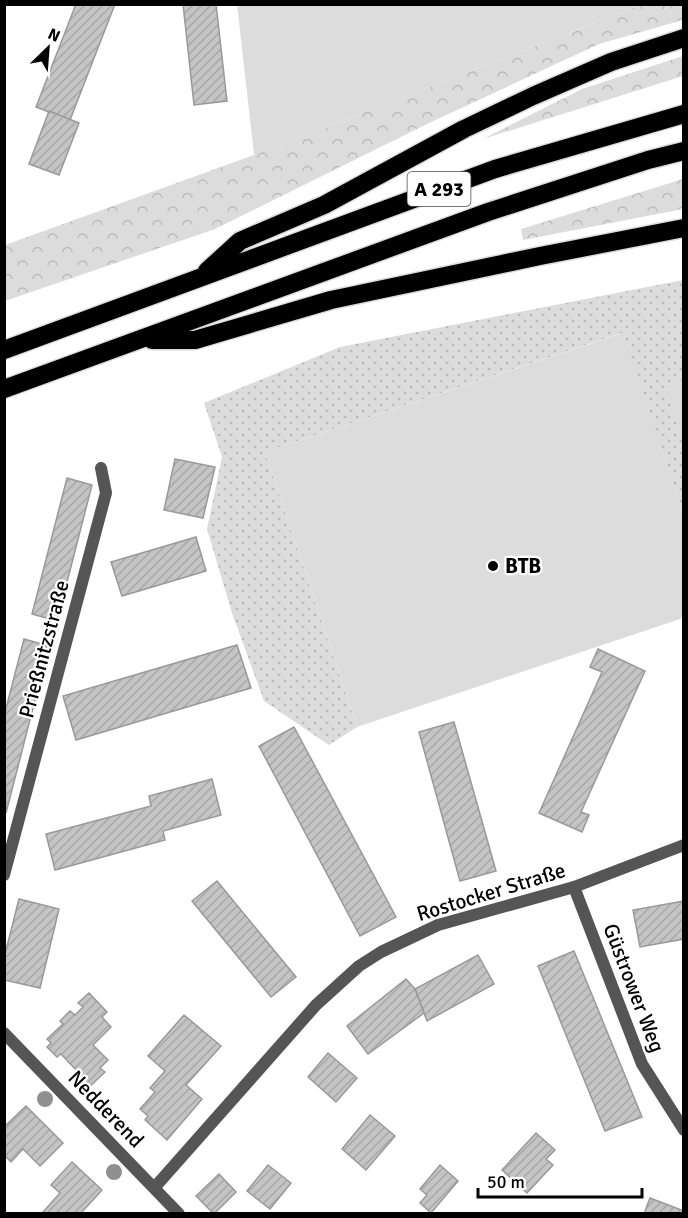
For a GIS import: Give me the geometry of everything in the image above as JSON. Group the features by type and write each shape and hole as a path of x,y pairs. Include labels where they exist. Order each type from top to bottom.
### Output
{"highway":[{"path":"200,278 240,241 324,205 464,129 611,62 684,38"},
{"name":"A 293","path":"4,350 495,169 684,114"},
{"name":"A 293","path":"4,389 488,212 648,160 684,151"},
{"path":"141,340 195,340 331,300 684,228"}],"street":[{"name":"Prießnitzstraße","path":"4,875 106,493 101,468"},
{"name":"Rostocker Straße","path":"154,1186 316,1005 359,966 381,952 438,925 574,887 684,846"},
{"name":"Güstrower Weg","path":"574,887 642,1064 684,1130"},
{"name":"Nedderend","path":"4,1033 179,1214"}],"green space":[{"path":"237,4 640,4 640,5 254,155"},
{"path":"640,5 683,5 683,20 599,44 427,124 215,229 5,301 5,245 254,155"},
{"path":"683,56 683,76 483,139 582,89"},
{"path":"683,179 683,209 523,240 521,229"},
{"path":"683,280 683,514 622,333 265,452 357,727 329,745 264,701 232,613 207,529 222,457 204,403 340,347"},
{"name":"BTB","path":"623,333 683,514 683,618 357,727 265,452"},
{"path":"684,380 683,444 666,385"}],"building":[{"path":"76,4 115,4 70,120 36,107"},
{"path":"183,4 216,4 227,101 194,105"},
{"path":"49,111 79,123 59,175 29,164"},
{"path":"175,459 215,467 203,518 164,510"},
{"path":"67,478 92,485 57,621 32,614"},
{"path":"196,537 206,571 122,596 111,562"},
{"path":"24,639 49,646 6,813 4,716"},
{"path":"237,645 251,688 76,740 63,696"},
{"path":"598,649 645,671 581,812 589,815 582,832 539,813 602,672 590,667"},
{"path":"454,722 496,871 460,881 419,732"},
{"path":"294,727 396,917 360,936 259,746"},
{"path":"212,779 221,815 163,831 165,840 55,870 46,834 151,806 149,796"},
{"path":"217,881 296,977 271,997 192,901"},
{"path":"19,899 59,909 40,988 4,980 4,958"},
{"path":"684,901 684,939 640,947 633,910"},
{"path":"574,951 642,1117 605,1131 538,966"},
{"path":"478,955 494,984 427,1021 415,989"},
{"path":"406,979 415,989 424,1013 368,1054 347,1026"},
{"path":"89,993 107,1012 102,1017 111,1027 93,1045 108,1060 100,1068 105,1072 87,1089 75,1078 79,1073 61,1054 57,1057 47,1047 51,1043 47,1039 63,1024 60,1021 70,1011 75,1015 83,1007 78,1003"},
{"path":"184,1015 221,1046 186,1085 202,1099 167,1140 145,1120 148,1116 140,1109 155,1092 150,1088 165,1071 148,1056"},
{"path":"328,1053 357,1078 336,1102 308,1077"},
{"path":"26,1106 63,1143 40,1166 23,1149 11,1162 4,1155 4,1127"},
{"path":"370,1115 395,1136 366,1170 342,1149"},
{"path":"536,1133 555,1150 546,1159 553,1165 527,1193 502,1170"},
{"path":"72,1162 102,1190 80,1214 44,1214 43,1212 60,1193 51,1185"},
{"path":"268,1165 291,1183 270,1209 247,1191"},
{"path":"440,1165 458,1181 431,1213 420,1203 427,1195 420,1189"},
{"path":"219,1174 236,1192 214,1214 196,1196"},
{"path":"650,1198 684,1211 684,1214 644,1214"}],"place":[{"name":"BTB","path":"493,566"}]}
